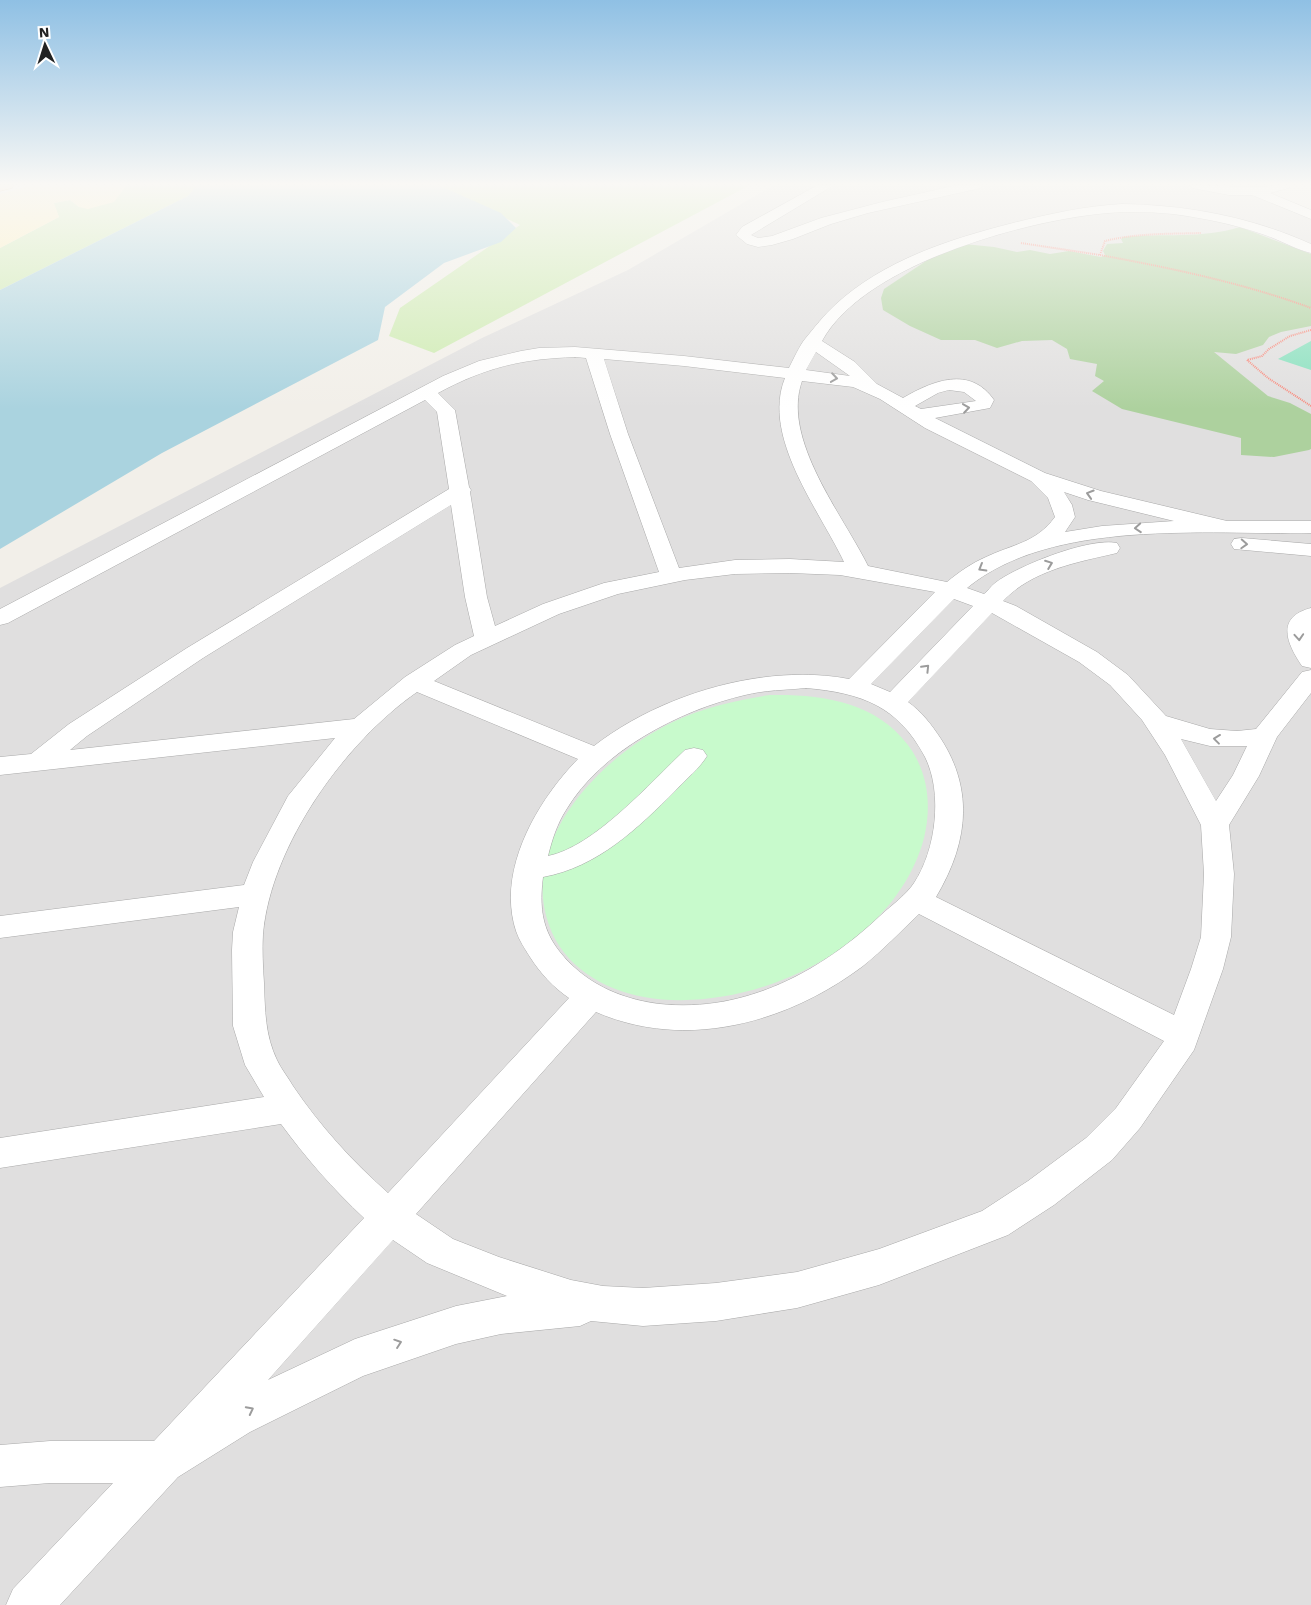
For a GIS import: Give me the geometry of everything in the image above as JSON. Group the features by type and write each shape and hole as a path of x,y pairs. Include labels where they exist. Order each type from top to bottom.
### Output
{"street":[{"path":"859,571 849,546 814,484 795,440 788,405 790,389 811,342 842,306 855,295 901,267 917,260"},
{"path":"811,342 833,354 859,373 871,387"},
{"path":"0,618 449,380 485,365 539,353 593,353 684,361 857,382 871,387 932,424 1038,477 1118,502 1222,526"},
{"path":"593,353 671,575"},
{"path":"902,405 934,388 946,385 974,389 982,394 985,400 984,404 979,406 918,415"},
{"path":"427,392 446,410 461,490 476,596 486,638"},
{"path":"1031,548 1050,536 1065,517 1060,501 1054,492 1038,477"},
{"path":"38,762 78,730 187,659 461,490"},
{"path":"855,687 951,590 986,565 1031,548 1066,538 1110,530 1162,526 1255,528 1311,526"},
{"path":"893,703 1003,588 1037,569 1058,561 1100,550 1144,544 1198,542 1311,550"},
{"path":"0,1466 50,1462 163,1462 235,1417 355,1359 456,1325 501,1315 546,1309 603,1305 643,1307 716,1302 797,1290 879,1267 995,1223 1041,1193 1099,1149 1128,1118 1177,1050 1207,969 1216,937 1219,874 1215,825 1157,722 1119,680 1088,657 1008,611 988,602 951,590 910,580 859,571 813,566 735,567 671,575 592,594 551,608 486,638 445,660 414,682 359,727 330,760 302,796 267,862 256,894 248,932 247,950 249,1026 262,1065 289,1108 316,1144 348,1180 389,1217 440,1251 496,1274 570,1299 603,1305"},
{"path":"1311,615 1304,618 1300,624 1298,636 1303,651 1311,661"},
{"path":"1215,825 1246,776 1265,735 1311,677"},
{"path":"806,681 832,682 855,687 893,703 912,718 945,768 952,808 944,846 924,892 883,933 834,972 772,1001 730,1014 685,1018 640,1014 610,1006 581,992 563,976 534,938 528,919 528,878 539,834 552,808 573,782 597,757 630,732 656,718 750,686 806,681"},
{"path":"414,682 597,757"},
{"path":"1157,722 1190,734 1212,738 1247,739 1265,735"},
{"path":"0,766 359,727"},
{"path":"530,869 560,863 597,845 613,833 694,756"},
{"path":"0,927 256,894"},
{"path":"916,900 1182,1035"},
{"path":"29,1605 163,1462 590,997"},
{"path":"0,1153 289,1108"}],"path":[{"path":"1126,260 1159,266 1275,295 1311,308"},
{"path":"1311,330 1290,336 1269,349 1262,356 1247,360 1268,378 1311,406"}],"shaded area":[{"path":"645,260 1311,260 1311,1605 0,1605 0,588 482,338 628,270"}],"green space":[{"path":"0,260 60,260 0,290"},
{"path":"470,260 609,260 434,353 389,336 400,308"},
{"path":"928,260 1311,260 1311,326 1281,332 1269,337 1263,345 1236,354 1214,352 1268,396 1290,403 1311,414 1311,449 1274,457 1241,455 1241,438 1122,409 1092,391 1104,381 1095,376 1097,364 1070,359 1067,349 1052,340 1022,341 997,348 975,340 941,340 910,326 883,310 881,298 884,289"},
{"path":"1311,341 1311,370 1278,359"},
{"path":"770,695 808,696 845,703 880,718 895,730 908,745 915,755 924,778 928,813 924,838 908,877 883,912 851,942 813,966 772,984 728,996 685,1000 629,994 614,989 587,974 564,953 555,940 549,925 543,893 546,861 557,831 574,803 596,777 621,755 648,736 675,721 710,708"}],"water":[{"path":"60,260 452,260 444,263 385,307 378,340 162,453 0,549 0,290"}]}
